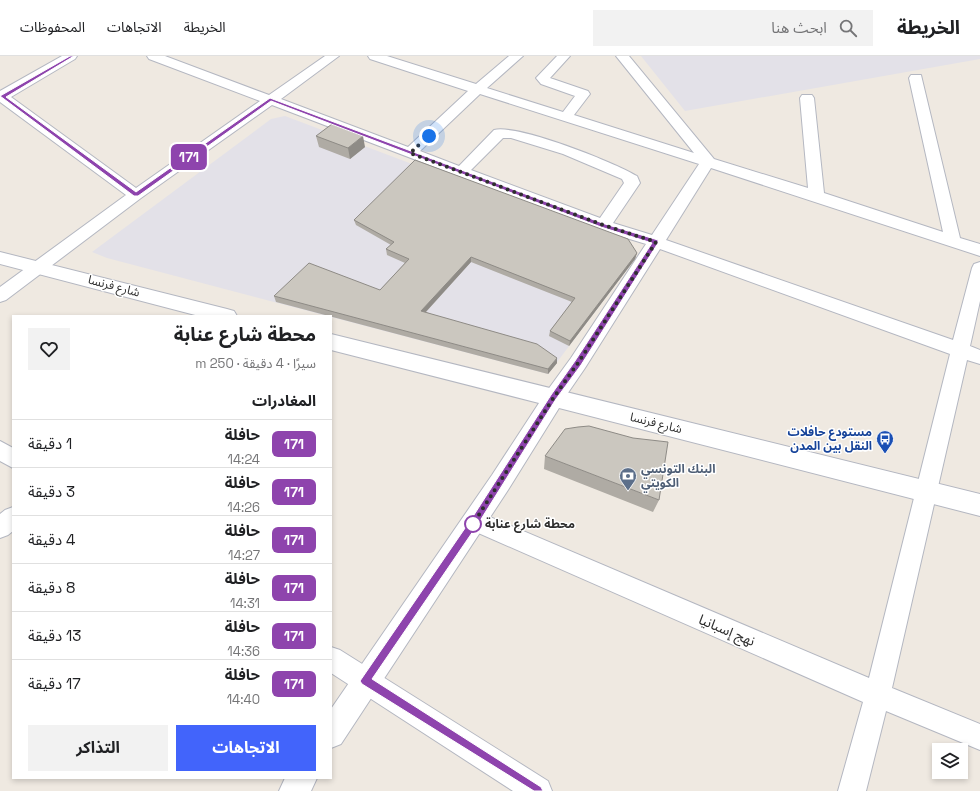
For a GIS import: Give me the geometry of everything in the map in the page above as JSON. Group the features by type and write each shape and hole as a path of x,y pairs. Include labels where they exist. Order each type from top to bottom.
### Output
{"street":[{"path":"71,56 1,96 136,195"},
{"path":"153,56 603,225 656,242 970,354"},
{"path":"0,296 136,195 333,56"},
{"path":"374,56 566,118 581,139 632,179 632,183 603,225"},
{"path":"546,56 562,58"},
{"path":"622,56 708,161"},
{"path":"410,153 512,57"},
{"path":"562,58 543,78 546,81 583,94 566,118"},
{"path":"916,78 953,241"},
{"path":"807,98 816,195"},
{"path":"461,172 499,133 581,139 708,161 816,195 980,250"},
{"path":"332,732 365,681 475,521 708,161"},
{"name":"شارع فرنسا","path":"0,258 222,315"},
{"path":"852,791 878,695 927,491 970,354 973,293 980,268"},
{"name":"شارع فرنسا","path":"332,342 980,505"},
{"path":"0,450 12,458"},
{"path":"0,528 12,518"},
{"name":"نهج إسبانيا","path":"475,521 980,738"},
{"path":"332,661 538,791"},
{"path":"294,791 301,779"}],"shaded area":[{"path":"641,56 980,56 980,59 685,111"},
{"path":"285,116 626,245 635,259 548,374 332,317 332,315 324,315 107,258 92,252 271,119"}],"building":[{"path":"332,124 363,136 348,148 316,136"},
{"path":"415,160 628,239 637,253 570,341 550,331 575,298 471,257 421,311 537,344 557,358 548,369 274,296 309,263 380,290 409,259 386,249 394,242 354,220"},
{"name":"البنك التونسي الكويتي","path":"589,426 633,438 668,442 659,500 545,456 565,429"}],"bus line":[{"name":"171","path":"71,56 2,96 136,195 270,99 603,225 656,242 578,363 554,397 475,521 365,681 538,791"}],"place":[{"name":"مستودع حافلات النقل بين المدن","path":"885,454"},
{"name":"البنك التونسي الكويتي","path":"628,491"},
{"name":"محطة شارع عنابة","path":"473,524"}],"route":[{"path":"429,136 410,153 603,225 656,242 473,524"}]}
